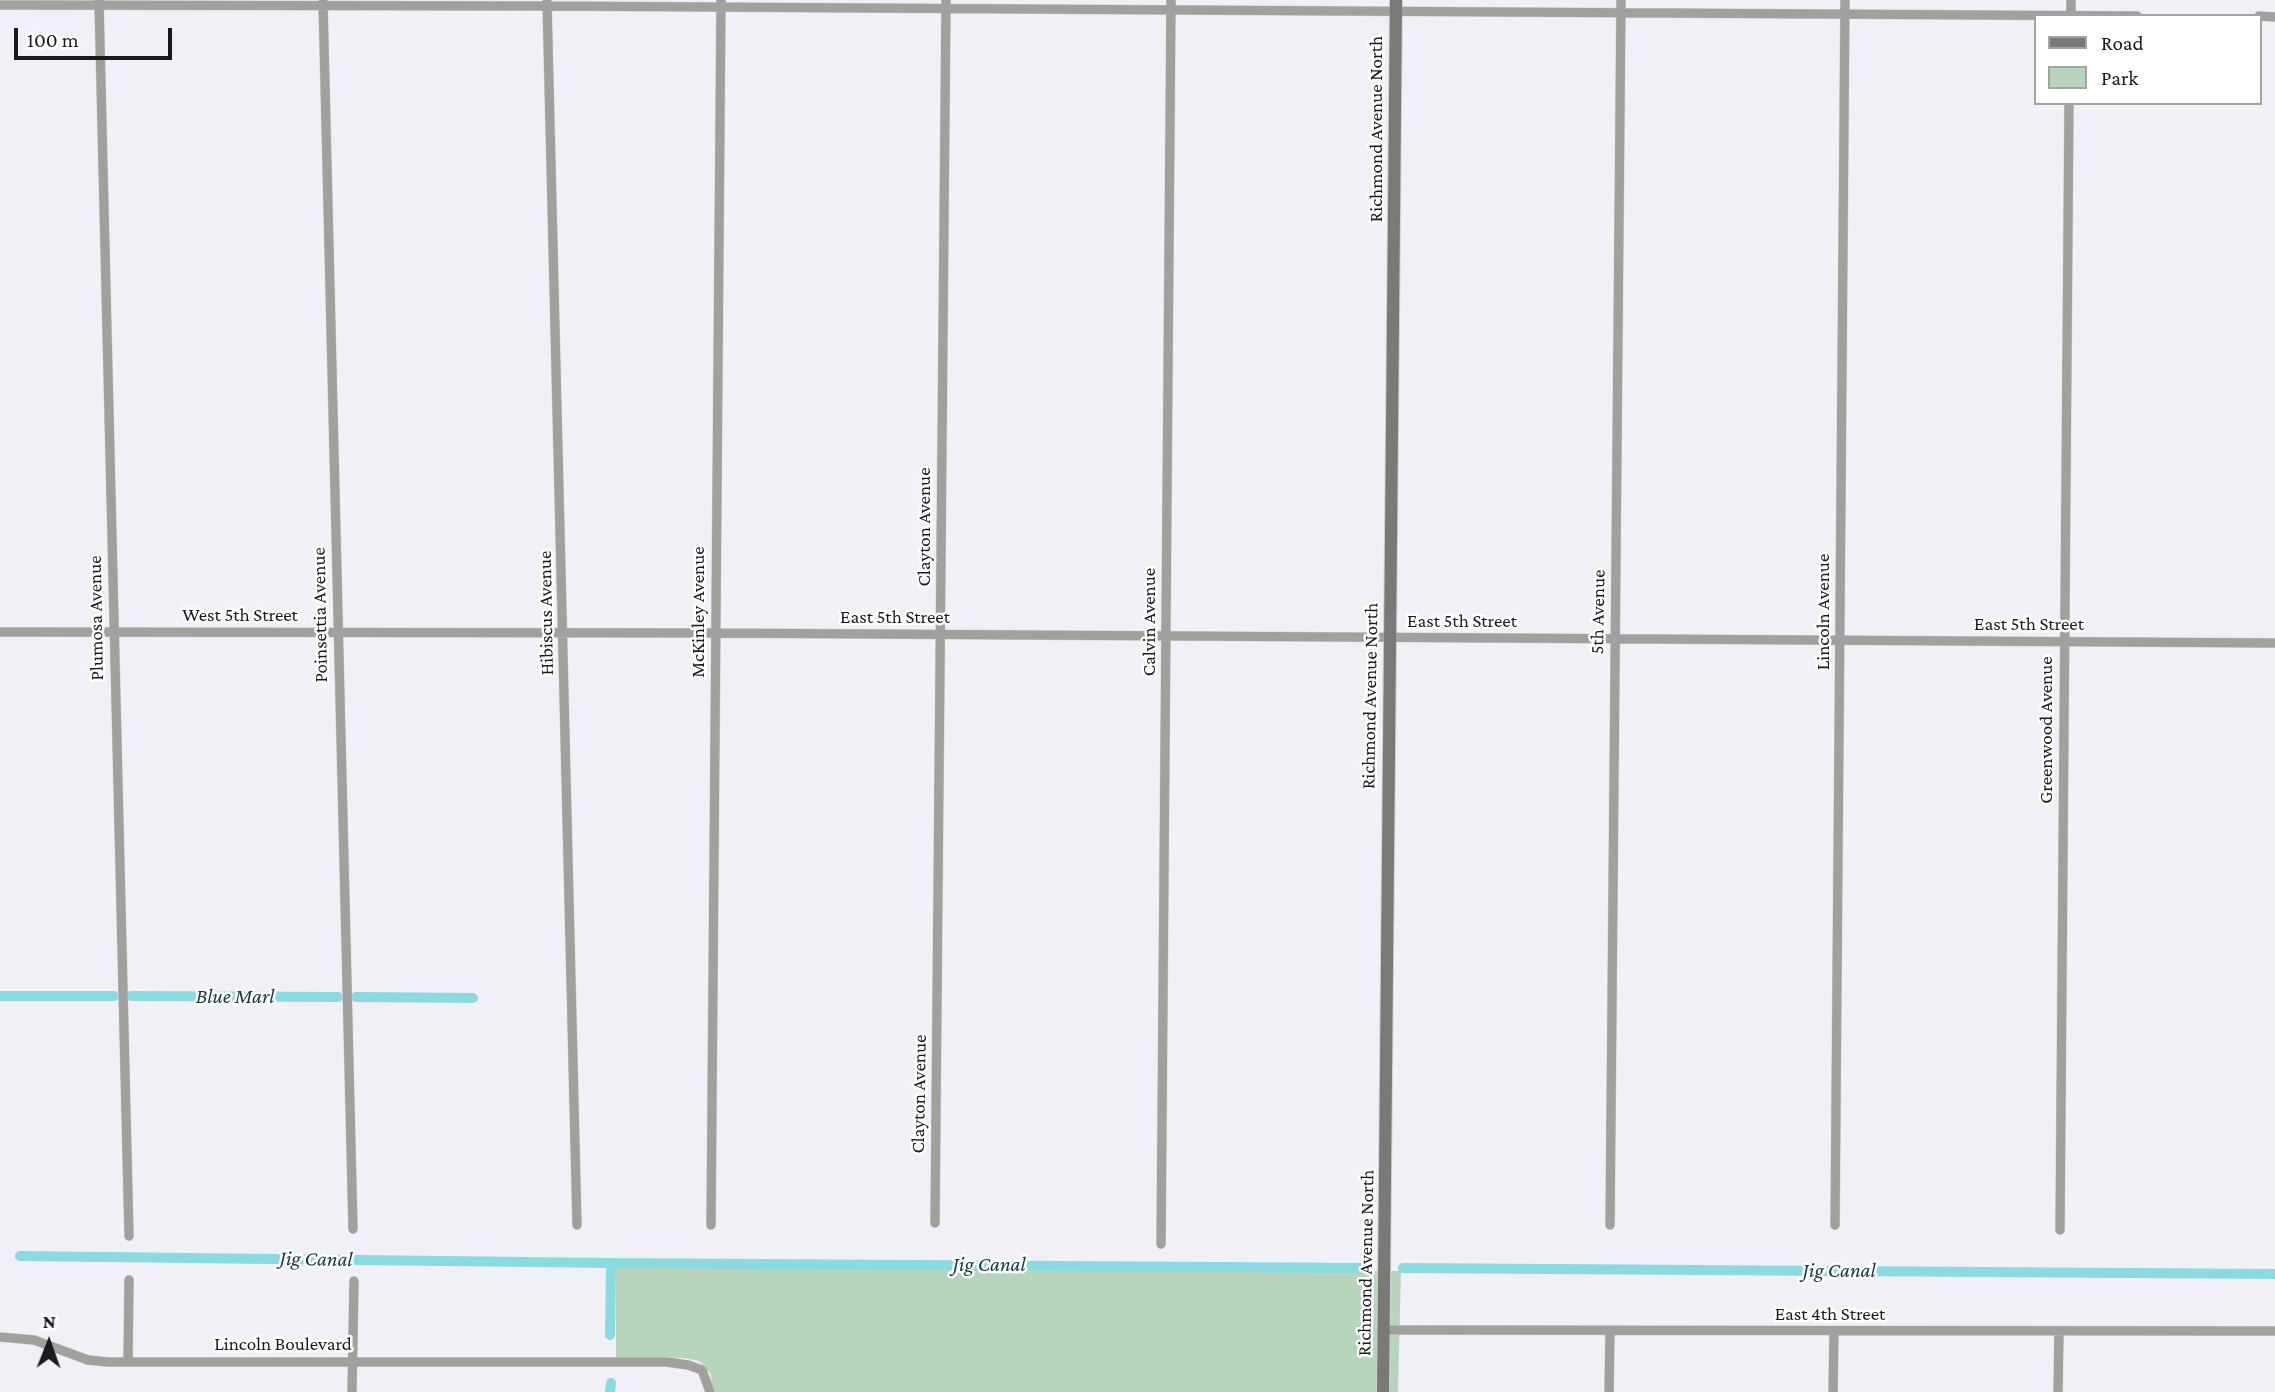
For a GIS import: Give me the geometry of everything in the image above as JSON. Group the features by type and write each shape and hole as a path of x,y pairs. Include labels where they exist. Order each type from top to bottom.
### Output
{"street":[{"name":"5th Avenue","path":"1610,1225 1621,0"},
{"name":"Lincoln Avenue","path":"1835,1225 1845,0"},
{"name":"Plumosa Avenue","path":"99,3 129,1236"},
{"name":"Poinsettia Avenue","path":"323,3 353,1229"},
{"name":"Hibiscus Avenue","path":"547,3 577,1225"},
{"name":"McKinley Avenue","path":"711,1225 721,3"},
{"name":"Clayton Avenue","path":"935,1223 946,4"},
{"path":"0,5 1395,5 1621,13 2034,16"},
{"name":"Calvin Avenue","path":"1161,1244 1171,5"},
{"name":"Richmond Avenue North","path":"1383,1392 1395,5"},
{"name":"Greenwood Avenue","path":"2060,1230 2069,105"},
{"name":"West 5th Street","path":"0,632 564,633"},
{"name":"East 5th Street","path":"564,633 2275,643"},
{"path":"128,1362 129,1280"},
{"path":"352,1392 354,1281"},
{"name":"East 4th Street","path":"1384,1330 2275,1332"},
{"path":"2058,1392 2059,1331"},
{"path":"1609,1392 1610,1332"},
{"path":"1833,1392 1834,1332"},
{"name":"Lincoln Boulevard","path":"0,1337 34,1340 88,1360 128,1362 667,1362 702,1370 710,1392"}],"green space":[{"path":"616,1259 1379,1271 1377,1392 712,1392 711,1374 699,1361 684,1358 616,1357"},
{"path":"1390,1271 1401,1271 1398,1392 1388,1392"}],"waterway":[{"name":"Blue Marl","path":"0,996 114,996"},
{"name":"Blue Marl","path":"131,996 338,997"},
{"name":"Blue Marl","path":"356,997 473,998"},
{"name":"Jig Canal","path":"20,1256 611,1263"},
{"name":"Jig Canal","path":"610,1335 611,1263 1367,1268"},
{"name":"Jig Canal","path":"1403,1268 2275,1274"},
{"name":"Jig Canal","path":"610,1392 611,1383"}]}
